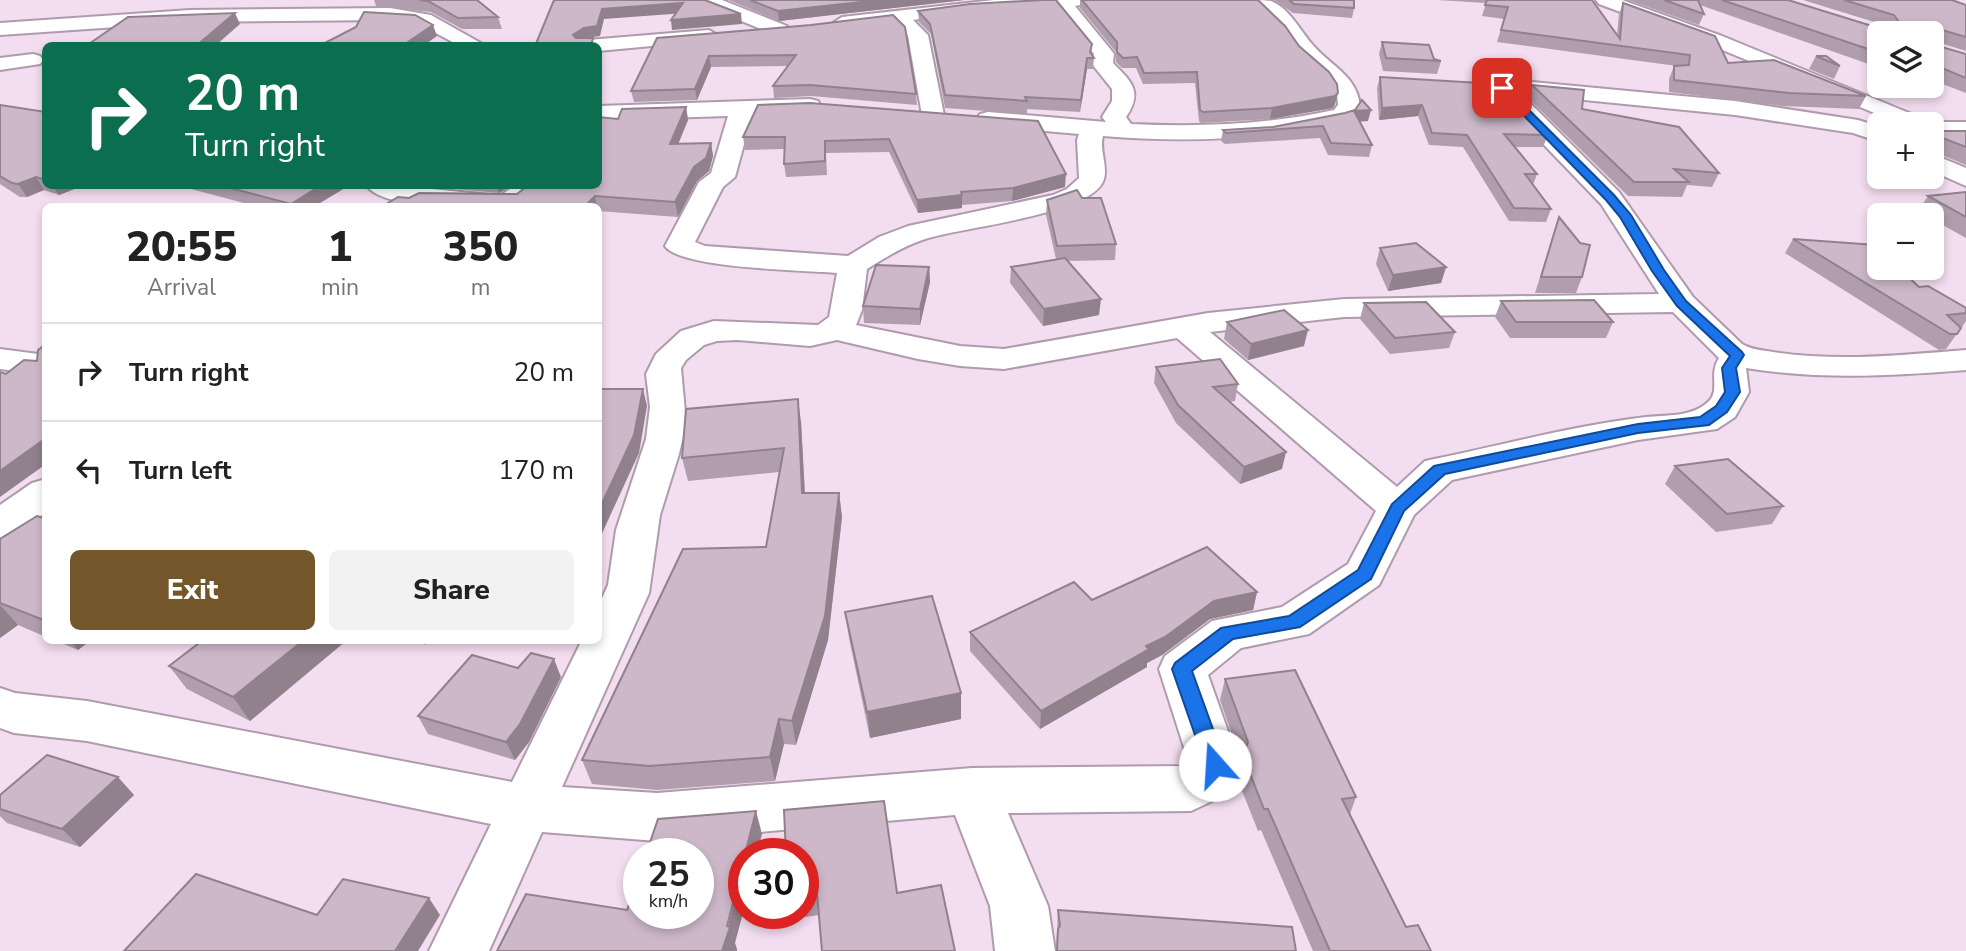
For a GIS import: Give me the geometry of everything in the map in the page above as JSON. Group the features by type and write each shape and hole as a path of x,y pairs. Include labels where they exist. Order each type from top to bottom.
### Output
{"street":[{"path":"327,13 353,0"},
{"path":"706,0 780,30"},
{"path":"908,113 1108,129 1196,133 1270,129 1342,115 1349,106 1348,94 1337,76 1306,50 1285,20 1258,0"},
{"path":"1605,0 1715,40 1892,112"},
{"path":"742,108 722,177 712,182 679,246 701,254 853,265 889,243 918,232 1060,201 1076,195 1086,188 1092,178 1089,140 1108,129 1124,105 1126,97 1102,64 1104,54 1071,1 970,7 824,26"},
{"path":"5,29 42,7"},
{"path":"5,29 190,16 390,14 424,19 468,42"},
{"path":"899,16 919,35 933,114"},
{"path":"602,45 800,29"},
{"path":"0,64 33,60"},
{"path":"1337,76 1362,77"},
{"path":"1867,129 1735,108 1546,90 1490,88 1625,215 1658,271 1681,303 1737,355 1782,364 1807,365 1883,366 1966,360"},
{"path":"603,116 742,108 834,107"},
{"path":"1944,129 1966,130"},
{"path":"1944,167 1966,178"},
{"path":"509,203 526,189"},
{"path":"375,203 390,190 491,203"},
{"path":"835,330 843,320 853,265"},
{"path":"459,951 627,593 634,569 636,529 666,433 668,405 661,377 671,356 685,339 711,330 800,336 835,330 918,349 960,356 1004,359 1184,327 1344,308 1681,303"},
{"path":"1184,327 1397,508"},
{"path":"0,708 14,713 87,721 528,808 657,817 972,790 1191,788 1209,778 1215,765 1182,669 1228,633 1293,622 1345,589 1364,574 1397,508 1439,470 1638,429 1704,421 1722,409 1732,392 1729,368 1737,355"},
{"path":"0,359 42,364"},
{"path":"0,525 42,495"},
{"path":"972,790 1019,906 1026,951"}],"building":[{"path":"420,0 477,0 498,17 458,18 428,1"},
{"path":"554,0 705,0 741,14 671,20 683,3 602,9 597,26 584,28 573,35 576,38 593,38 592,42 537,42"},
{"path":"750,0 880,0 778,11"},
{"path":"1056,0 1092,44 1090,52 1094,58 1087,58 1081,100 1025,97 1027,101 945,95 930,24 918,11 970,4"},
{"path":"1082,0 1258,0 1285,26 1299,46 1329,72 1337,84 1338,93 1335,96 1272,108 1203,112 1200,110 1197,72 1144,73 1137,57 1123,58 1117,52 1117,42"},
{"path":"1289,0 1354,0 1354,8 1294,4"},
{"path":"1487,0 1592,0 1620,39 1623,3 1715,36 1728,63 1774,60 1866,96 1789,93 1674,80 1674,66 1689,65 1690,55 1501,30 1508,7 1485,5"},
{"path":"1664,0 1698,0 1704,14"},
{"path":"1722,0 1788,0 1867,24 1867,49"},
{"path":"1844,0 1952,0 1966,5 1966,37 1944,30 1944,21 1898,21 1894,15"},
{"path":"364,12 415,15 433,25 408,42 327,42 356,27"},
{"path":"235,13 201,42 92,42 128,17"},
{"path":"893,15 905,27 916,94 810,85 773,86 796,55 709,56 695,89 631,91 657,38"},
{"path":"1382,42 1429,45 1434,59 1441,61 1386,58"},
{"path":"1944,48 1966,54 1966,78 1944,69"},
{"path":"1816,56 1826,56 1840,66"},
{"path":"1380,77 1497,84 1548,135 1504,134 1537,174 1525,174 1551,209 1514,208 1467,135 1432,133 1422,105 1382,108"},
{"path":"1532,85 1584,90 1582,109 1679,127 1719,173 1674,169 1689,182 1634,182"},
{"path":"1362,100 1371,110 1354,111 1372,145 1331,143 1323,126 1226,133 1223,130 1273,127 1345,113 1355,110"},
{"path":"810,103 1038,121 1066,174 1013,188 961,192 962,195 917,200 889,139 825,141 825,161 784,164 785,137 743,137 758,105"},
{"path":"0,105 42,111 42,179 36,177 18,184 0,176"},
{"path":"686,107 670,144 711,143 706,158 694,167 675,202 595,196 588,203 388,203 398,197 409,198 419,193 517,194 523,189 602,189 602,117 618,119 622,109"},
{"path":"1944,131 1966,131 1966,147 1944,139"},
{"path":"234,189 315,189 293,203"},
{"path":"1077,190 1082,198 1101,198 1116,244 1057,246 1047,200"},
{"path":"1966,192 1966,217 1944,203 1928,196"},
{"path":"1559,217 1580,243 1590,245 1582,277 1541,277"},
{"path":"1793,239 1867,244 1867,280 1912,280 1919,287 1928,286 1966,308 1966,313 1947,315 1961,328 1957,334 1950,334"},
{"path":"1416,243 1446,267 1393,275 1380,248"},
{"path":"1065,258 1101,299 1044,309 1011,267"},
{"path":"876,265 929,267 920,309 863,306"},
{"path":"1594,300 1613,322 1516,322 1501,301"},
{"path":"1426,302 1455,332 1395,338 1364,303"},
{"path":"1284,310 1308,330 1251,344 1227,322"},
{"path":"42,347 42,441 0,471 0,372 6,374 24,360 37,361 38,350"},
{"path":"1220,359 1238,384 1213,387 1286,452 1244,467 1178,405 1156,367"},
{"path":"602,389 643,389 634,435 602,503"},
{"path":"798,399 802,493 839,493 825,616 792,721 779,719 770,757 649,766 582,760 683,549 766,547 784,448 682,458 686,409"},
{"path":"1728,459 1783,506 1727,514 1675,466"},
{"path":"37,516 42,518 42,619 0,603 0,539"},
{"path":"1207,547 1257,592 1214,601 1165,637 1146,646 1149,649 1041,711 970,632 1074,582 1092,600"},
{"path":"932,596 961,693 867,712 845,612"},
{"path":"198,644 299,644 233,697 169,666"},
{"path":"531,653 554,659 520,724 506,742 418,716 472,655 518,668"},
{"path":"1295,670 1356,797 1342,799 1406,927 1418,925 1431,951 1330,951 1268,809 1264,809 1243,756 1248,742 1225,679"},
{"path":"47,755 118,777 62,829 0,809 0,795"},
{"path":"884,801 897,893 941,885 955,951 822,951 819,838 785,838 784,810"},
{"path":"756,811 749,838 728,838 727,926 729,929 722,951 497,951 526,894 623,909 623,929 714,929 714,838 651,838 658,819"},
{"path":"196,874 317,915 343,879 429,898 395,951 124,951"},
{"path":"1058,910 1292,927 1296,951 1057,951 1060,926"}],"route":[{"path":"1215,765 1182,669 1228,633 1293,622 1335,597 1364,574 1397,508 1439,470 1638,429 1704,421 1722,409 1732,392 1729,368 1737,355 1681,303 1658,271 1625,215 1502,88"}]}
